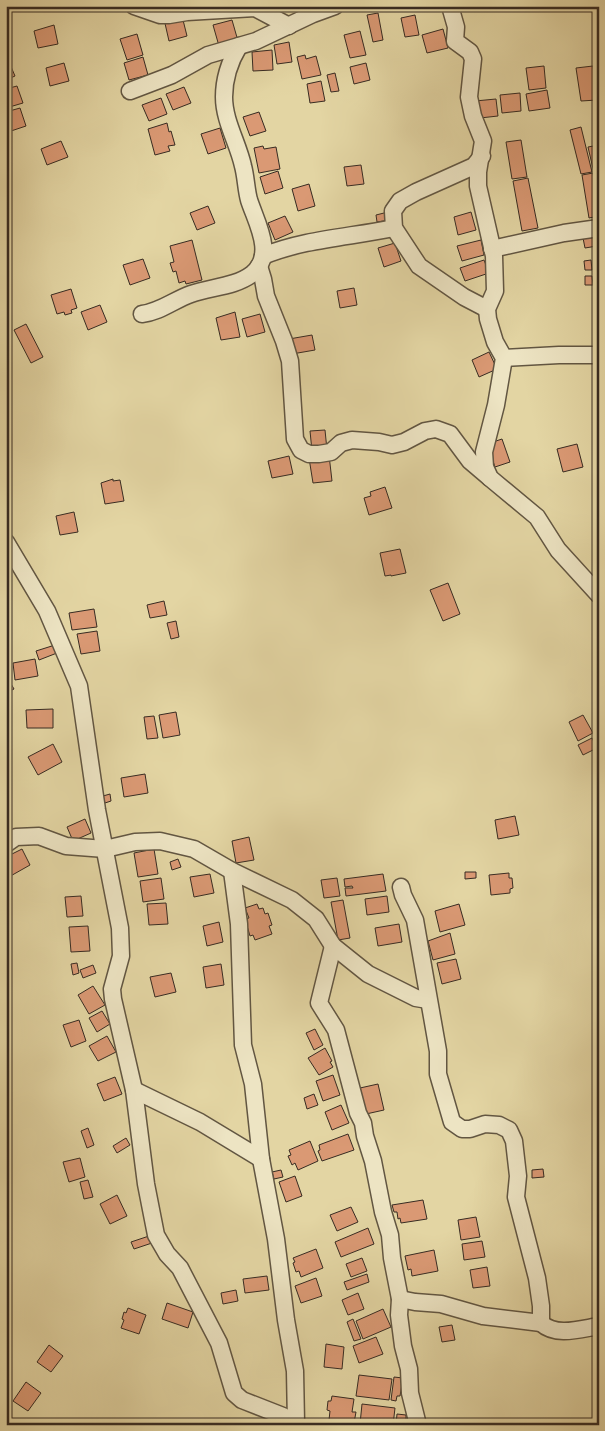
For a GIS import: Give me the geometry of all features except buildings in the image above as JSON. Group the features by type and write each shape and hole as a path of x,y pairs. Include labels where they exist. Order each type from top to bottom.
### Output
{"street":[{"path":"134,6 169,15 187,12 255,8 289,26"},
{"path":"130,91 172,75 208,55 256,41 335,6"},
{"path":"450,6 456,27 455,41 470,52 473,59 469,97 472,116 483,141 478,172 478,186 494,256 495,291 487,309 488,319 495,342 504,358 498,398 484,452 485,467 490,478"},
{"path":"239,46 232,59 224,97 228,123 243,166 248,198 263,244 261,261 266,296 290,361 296,439 301,450 310,454 331,452 341,443 352,440 392,445 404,442 425,431 436,429 450,434 470,461 537,518 558,550 599,595"},
{"path":"482,156 474,166 400,201 393,211 394,228 418,266 464,297 487,309"},
{"path":"142,314 153,313 191,294 240,281 253,273 261,261 278,250 394,228"},
{"path":"492,249 564,233 599,228"},
{"path":"504,358 599,355"},
{"path":"6,542 47,611 79,686 122,943 121,956 112,989 113,999 134,1090 146,1184 156,1235 167,1254 180,1268 215,1336 234,1393 242,1400 296,1424 295,1371 286,1320 276,1240 261,1158 253,1084 244,1045 239,924 232,871"},
{"path":"6,844 16,837 40,836 66,846 105,850 134,842 160,841 194,849 232,871 292,900 316,919 332,946 368,974 416,998 428,1000"},
{"path":"401,887 415,920 438,1051 438,1074 452,1122 462,1129 470,1129 485,1124 499,1125 509,1130 514,1141 518,1176 516,1197 537,1278 541,1306 541,1323"},
{"path":"332,946 319,1003 336,1030 373,1161 383,1212 390,1234 392,1258 400,1300 401,1336 409,1369 410,1393 418,1425"},
{"path":"134,1090 200,1122 261,1158"},
{"path":"400,1300 440,1304 483,1316 541,1323 548,1329 568,1331 599,1326"}]}
